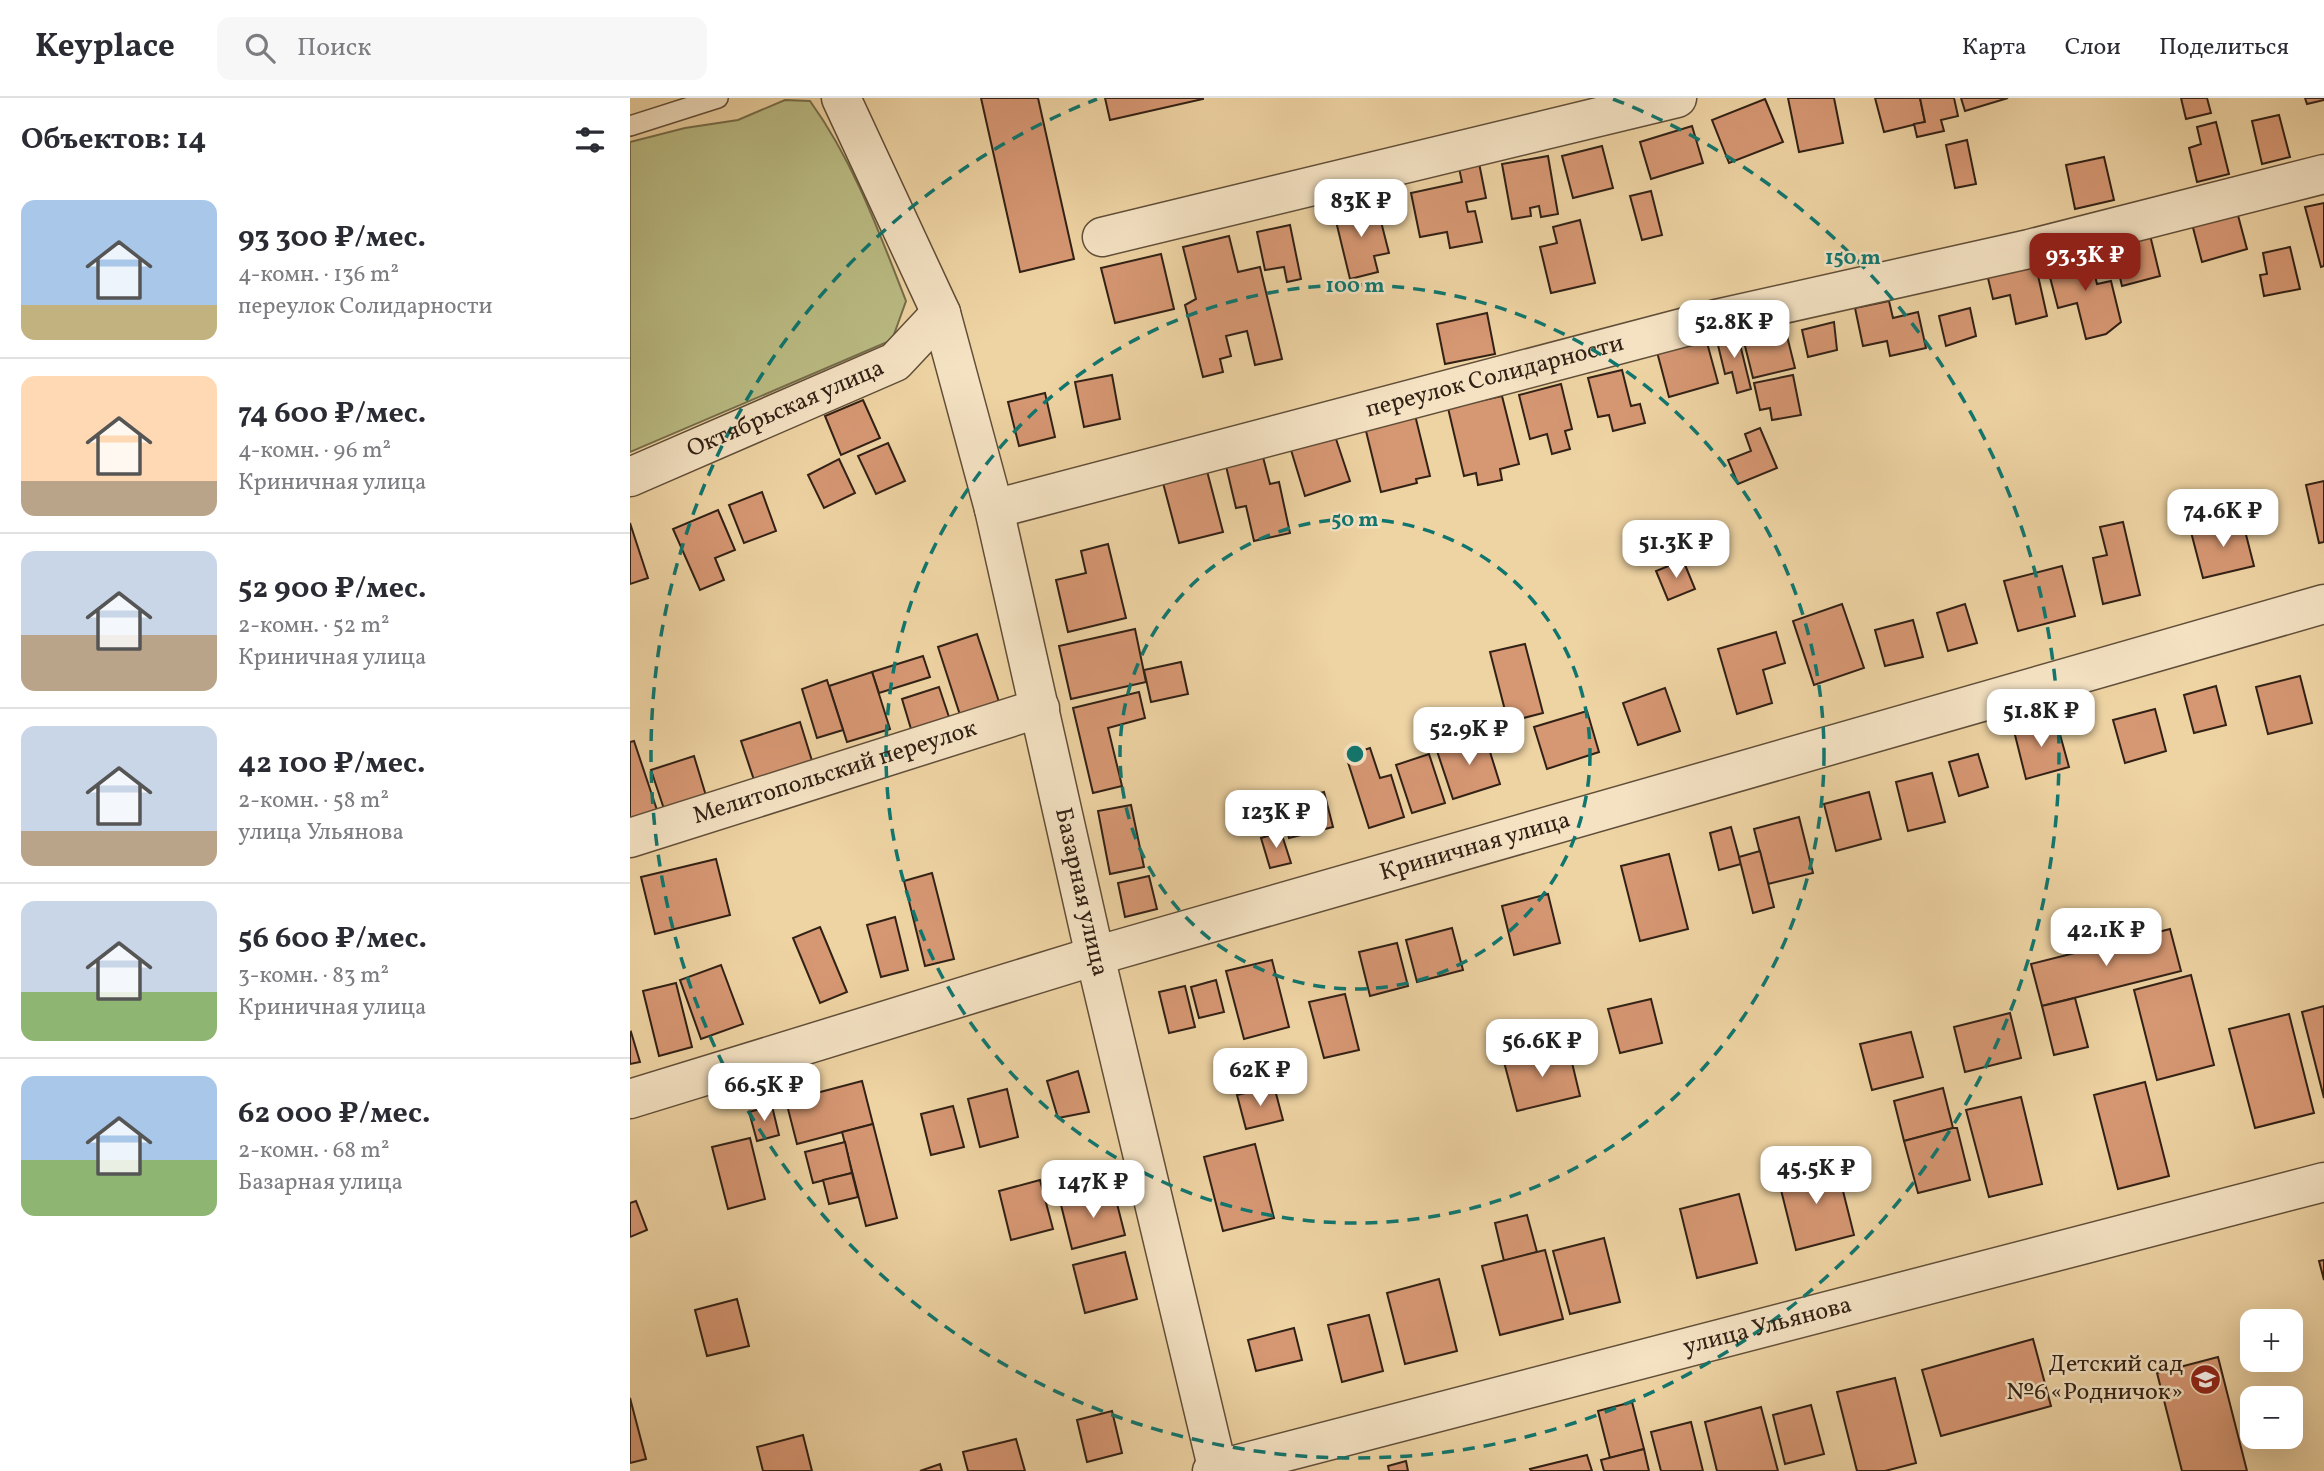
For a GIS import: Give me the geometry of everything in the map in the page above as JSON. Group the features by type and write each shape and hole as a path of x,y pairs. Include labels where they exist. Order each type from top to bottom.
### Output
{"street":[{"path":"841,98 941,313"},
{"path":"1102,237 1677,98"},
{"name":"переулок Солидарности","path":"994,509 1716,319 2029,248 2324,174"},
{"name":"Октябрьская улица","path":"630,477 895,362 941,313"},
{"name":"Базарная улица","path":"941,313 994,509 1095,956 1216,1470"},
{"name":"Криничная улица","path":"630,1098 1095,956 2324,604"},
{"name":"Мелитопольский переулок","path":"630,838 1040,708"},
{"name":"улица Ульянова","path":"1216,1470 2324,1182"}],"lane":[{"path":"630,126 718,98"}],"green space":[{"path":"785,100 810,101 853,173 906,301 892,340 630,452 630,142 685,128 738,120"}],"building":[{"path":"981,98 1038,98 1074,259 1020,272"},
{"path":"1105,98 1203,98 1203,99 1110,120"},
{"path":"1788,98 1834,98 1843,143 1799,152"},
{"path":"1875,98 1920,98 1925,122 1884,132"},
{"path":"1920,98 1954,98 1958,116 1941,120 1944,131 1917,137 1914,124 1925,122"},
{"path":"1961,98 2008,98 1965,111"},
{"path":"2181,98 2207,98 2211,113 2186,119"},
{"path":"2305,98 2324,98 2324,100 2307,104"},
{"path":"1765,99 1783,142 1729,163 1712,120"},
{"path":"2279,115 2290,157 2262,164 2252,121"},
{"path":"2216,122 2229,174 2197,182 2189,148 2201,144 2197,127"},
{"path":"1692,126 1703,163 1651,179 1640,142"},
{"path":"1967,140 1976,184 1955,188 1946,145"},
{"path":"1602,146 1613,188 1573,198 1562,156"},
{"path":"1548,156 1558,214 1541,217 1539,206 1530,208 1531,216 1512,219 1502,164"},
{"path":"2104,157 2114,200 2075,209 2066,165"},
{"path":"1479,163 1486,198 1466,202 1468,212 1475,211 1482,242 1450,248 1447,232 1420,237 1411,193 1462,182 1459,168"},
{"path":"1651,191 1662,235 1642,240 1630,196"},
{"path":"1376,202 1389,253 1374,256 1378,272 1350,279 1334,213"},
{"path":"2324,203 2324,266 2321,267 2305,207"},
{"path":"2236,208 2247,249 2202,262 2191,220"},
{"path":"1580,220 1595,283 1551,293 1540,247 1557,243 1553,227"},
{"path":"1290,225 1301,279 1287,282 1284,267 1265,270 1257,232"},
{"path":"2150,235 2160,276 2122,286 2112,244"},
{"path":"1229,236 1238,272 1260,267 1282,359 1255,365 1247,331 1226,336 1231,356 1220,359 1223,372 1203,377 1185,305 1196,299 1183,247"},
{"path":"2290,247 2300,289 2264,296 2260,275 2267,274 2263,253"},
{"path":"2089,251 2097,284 2111,281 2121,322 2106,334 2086,339 2077,303 2058,308 2046,262"},
{"path":"1161,254 1174,309 1115,323 1101,268"},
{"path":"2035,262 2047,316 2016,324 2010,295 1993,299 1987,274"},
{"path":"1889,301 1893,318 1918,312 1926,348 1890,356 1887,341 1863,346 1855,308"},
{"path":"1970,308 1976,336 1946,346 1939,316"},
{"path":"1487,313 1495,354 1445,364 1437,324"},
{"path":"1834,322 1837,350 1808,357 1802,330"},
{"path":"1785,328 1795,368 1753,378 1743,338"},
{"path":"1737,332 1751,389 1737,393 1732,372 1725,374 1716,337"},
{"path":"1706,339 1718,383 1669,397 1657,352"},
{"path":"1622,370 1631,406 1640,404 1645,423 1613,431 1609,415 1598,417 1588,378"},
{"path":"1112,375 1120,419 1084,427 1075,382"},
{"path":"1793,375 1801,415 1772,420 1770,408 1760,410 1754,383"},
{"path":"1561,384 1572,429 1565,431 1570,449 1552,454 1547,434 1530,439 1519,395"},
{"path":"1045,393 1055,437 1019,446 1008,402"},
{"path":"1502,396 1519,464 1500,469 1502,480 1478,485 1476,473 1464,476 1448,408"},
{"path":"863,400 880,438 841,455 825,416"},
{"path":"1415,415 1430,476 1416,479 1417,483 1381,492 1365,427"},
{"path":"1760,428 1777,468 1738,484 1728,460 1751,451 1745,434"},
{"path":"1335,436 1350,481 1305,496 1291,450"},
{"path":"888,443 905,481 876,494 858,456"},
{"path":"1263,457 1270,484 1279,482 1290,533 1254,541 1246,506 1236,508 1226,466"},
{"path":"839,459 855,493 824,508 808,475"},
{"path":"1207,471 1223,532 1179,543 1163,483"},
{"path":"2324,481 2324,542 2319,543 2306,485"},
{"path":"762,492 776,531 744,543 729,505"},
{"path":"718,510 735,550 715,558 724,580 700,590 673,529"},
{"path":"2242,519 2254,566 2203,578 2191,532"},
{"path":"2123,522 2140,595 2103,604 2093,558 2107,555 2100,527"},
{"path":"630,523 648,578 630,584"},
{"path":"1108,544 1126,618 1068,632 1056,580 1086,573 1081,551"},
{"path":"1683,560 1695,589 1668,600 1656,571"},
{"path":"2062,566 2075,616 2018,631 2004,581"},
{"path":"1842,604 1864,668 1814,685 1793,621"},
{"path":"1965,604 1977,643 1948,651 1937,613"},
{"path":"1913,620 1923,657 1885,666 1875,630"},
{"path":"1135,629 1146,682 1071,699 1059,646"},
{"path":"1776,632 1785,663 1763,670 1772,703 1737,714 1718,649"},
{"path":"977,634 1000,705 961,718 938,647"},
{"path":"1525,644 1543,713 1508,722 1490,652"},
{"path":"923,656 930,677 879,693 872,672"},
{"path":"1181,662 1188,694 1151,702 1144,670"},
{"path":"872,672 890,729 847,742 829,686"},
{"path":"2300,676 2312,723 2268,734 2256,687"},
{"path":"827,680 843,730 817,738 802,689"},
{"path":"2216,686 2226,725 2194,733 2184,695"},
{"path":"939,687 949,717 911,729 902,699"},
{"path":"1665,688 1680,731 1638,745 1623,703"},
{"path":"1139,692 1145,718 1108,728 1122,786 1093,793 1073,708"},
{"path":"2155,709 2166,751 2125,763 2113,720"},
{"path":"1587,711 1599,752 1547,769 1534,727"},
{"path":"2056,720 2069,767 2026,779 2014,731"},
{"path":"800,722 813,764 755,783 741,741"},
{"path":"1485,736 1500,784 1453,799 1437,751"},
{"path":"634,741 657,810 630,819 630,742"},
{"path":"1370,748 1380,778 1391,775 1404,817 1369,828 1346,756"},
{"path":"1429,754 1445,803 1412,813 1396,765"},
{"path":"1978,754 1988,787 1959,796 1949,762"},
{"path":"694,756 707,799 665,812 651,770"},
{"path":"1932,773 1945,822 1908,831 1896,782"},
{"path":"1324,792 1333,827 1289,838 1280,803"},
{"path":"1869,792 1881,839 1836,851 1824,804"},
{"path":"1131,805 1144,867 1110,874 1098,811"},
{"path":"1799,817 1813,873 1768,884 1754,829"},
{"path":"1731,827 1741,864 1719,870 1710,833"},
{"path":"1281,832 1291,863 1270,868 1261,838"},
{"path":"1760,851 1774,907 1753,913 1739,857"},
{"path":"1669,854 1688,929 1640,941 1621,866"},
{"path":"716,859 730,915 655,934 641,877"},
{"path":"932,873 954,959 925,966 904,881"},
{"path":"1149,876 1157,909 1125,917 1118,883"},
{"path":"1548,894 1560,943 1514,955 1502,906"},
{"path":"895,917 908,970 881,977 867,925"},
{"path":"820,927 847,992 820,1003 793,938"},
{"path":"1452,928 1463,970 1417,982 1406,940"},
{"path":"2170,929 2181,971 2042,1006 2031,964"},
{"path":"1397,943 1408,986 1370,996 1359,952"},
{"path":"1272,960 1289,1027 1244,1039 1226,971"},
{"path":"721,965 743,1024 701,1039 680,980"},
{"path":"2191,975 2214,1065 2157,1080 2134,990"},
{"path":"1216,980 1224,1012 1199,1018 1191,987"},
{"path":"676,983 692,1047 659,1056 643,991"},
{"path":"1185,986 1195,1027 1169,1033 1159,992"},
{"path":"1345,994 1359,1050 1324,1058 1309,1002"},
{"path":"2075,998 2088,1047 2054,1055 2042,1006"},
{"path":"1651,999 1662,1043 1620,1053 1608,1009"},
{"path":"2324,1006 2324,1098 2302,1012"},
{"path":"2010,1013 2021,1058 1965,1072 1954,1027"},
{"path":"2289,1014 2314,1113 2255,1128 2229,1029"},
{"path":"1911,1032 1923,1077 1872,1090 1860,1044"},
{"path":"630,1033 640,1062 630,1064"},
{"path":"1568,1046 1580,1096 1517,1111 1504,1062"},
{"path":"1078,1071 1089,1112 1058,1118 1047,1081"},
{"path":"862,1081 873,1124 797,1144 786,1101"},
{"path":"2145,1082 2169,1176 2118,1189 2094,1095"},
{"path":"1274,1086 1283,1120 1246,1129 1237,1095"},
{"path":"1943,1088 1953,1128 1904,1141 1894,1101"},
{"path":"1007,1089 1018,1137 980,1147 968,1099"},
{"path":"2021,1097 2042,1184 1989,1197 1966,1110"},
{"path":"772,1106 779,1135 757,1141 749,1112"},
{"path":"953,1106 964,1147 931,1155 921,1114"},
{"path":"873,1124 897,1218 866,1226 842,1132"},
{"path":"1957,1128 1970,1180 1918,1193 1904,1141"},
{"path":"750,1138 765,1199 728,1209 712,1147"},
{"path":"845,1142 852,1173 813,1183 805,1152"},
{"path":"1255,1144 1274,1218 1223,1231 1204,1157"},
{"path":"1836,1163 1854,1235 1796,1250 1778,1178"},
{"path":"852,1173 858,1197 829,1204 823,1180"},
{"path":"1040,1180 1053,1229 1011,1240 999,1191"},
{"path":"1114,1192 1125,1235 1072,1249 1061,1205"},
{"path":"1739,1194 1757,1263 1697,1278 1680,1209"},
{"path":"636,1201 647,1230 630,1237 630,1203"},
{"path":"1527,1215 1537,1252 1504,1261 1495,1223"},
{"path":"1604,1238 1620,1302 1570,1314 1553,1251"},
{"path":"1545,1250 1563,1319 1500,1335 1482,1266"},
{"path":"1125,1252 1137,1299 1085,1313 1073,1265"},
{"path":"2324,1260 2324,1280 2319,1261"},
{"path":"1439,1279 1457,1351 1405,1364 1387,1293"},
{"path":"737,1299 749,1346 707,1356 695,1310"},
{"path":"1369,1315 1383,1371 1342,1382 1328,1325"},
{"path":"1294,1328 1302,1360 1256,1371 1248,1340"},
{"path":"2033,1339 2051,1406 1941,1436 1922,1370"},
{"path":"2218,1357 2247,1471 2182,1471 2157,1373"},
{"path":"1895,1378 1916,1463 1885,1471 1857,1471 1837,1392"},
{"path":"630,1398 646,1459 630,1463"},
{"path":"1632,1402 1644,1449 1610,1458 1598,1411"},
{"path":"1811,1405 1824,1454 1785,1464 1773,1415"},
{"path":"1761,1407 1778,1471 1717,1471 1705,1422"},
{"path":"1112,1411 1122,1453 1087,1462 1077,1420"},
{"path":"1691,1422 1703,1471 1661,1471 1651,1432"},
{"path":"803,1435 812,1471 763,1471 757,1447"},
{"path":"1016,1439 1025,1471 968,1471 963,1452"},
{"path":"1644,1449 1649,1471 1604,1471 1601,1460"},
{"path":"1587,1455 1592,1471 1530,1469"},
{"path":"1406,1461 1408,1471 1389,1471 1388,1466"},
{"path":"940,1464 942,1471 920,1471"}],"place":[{"name":"Детский сад №6 «Родничок»","path":"2206,1379"}]}
